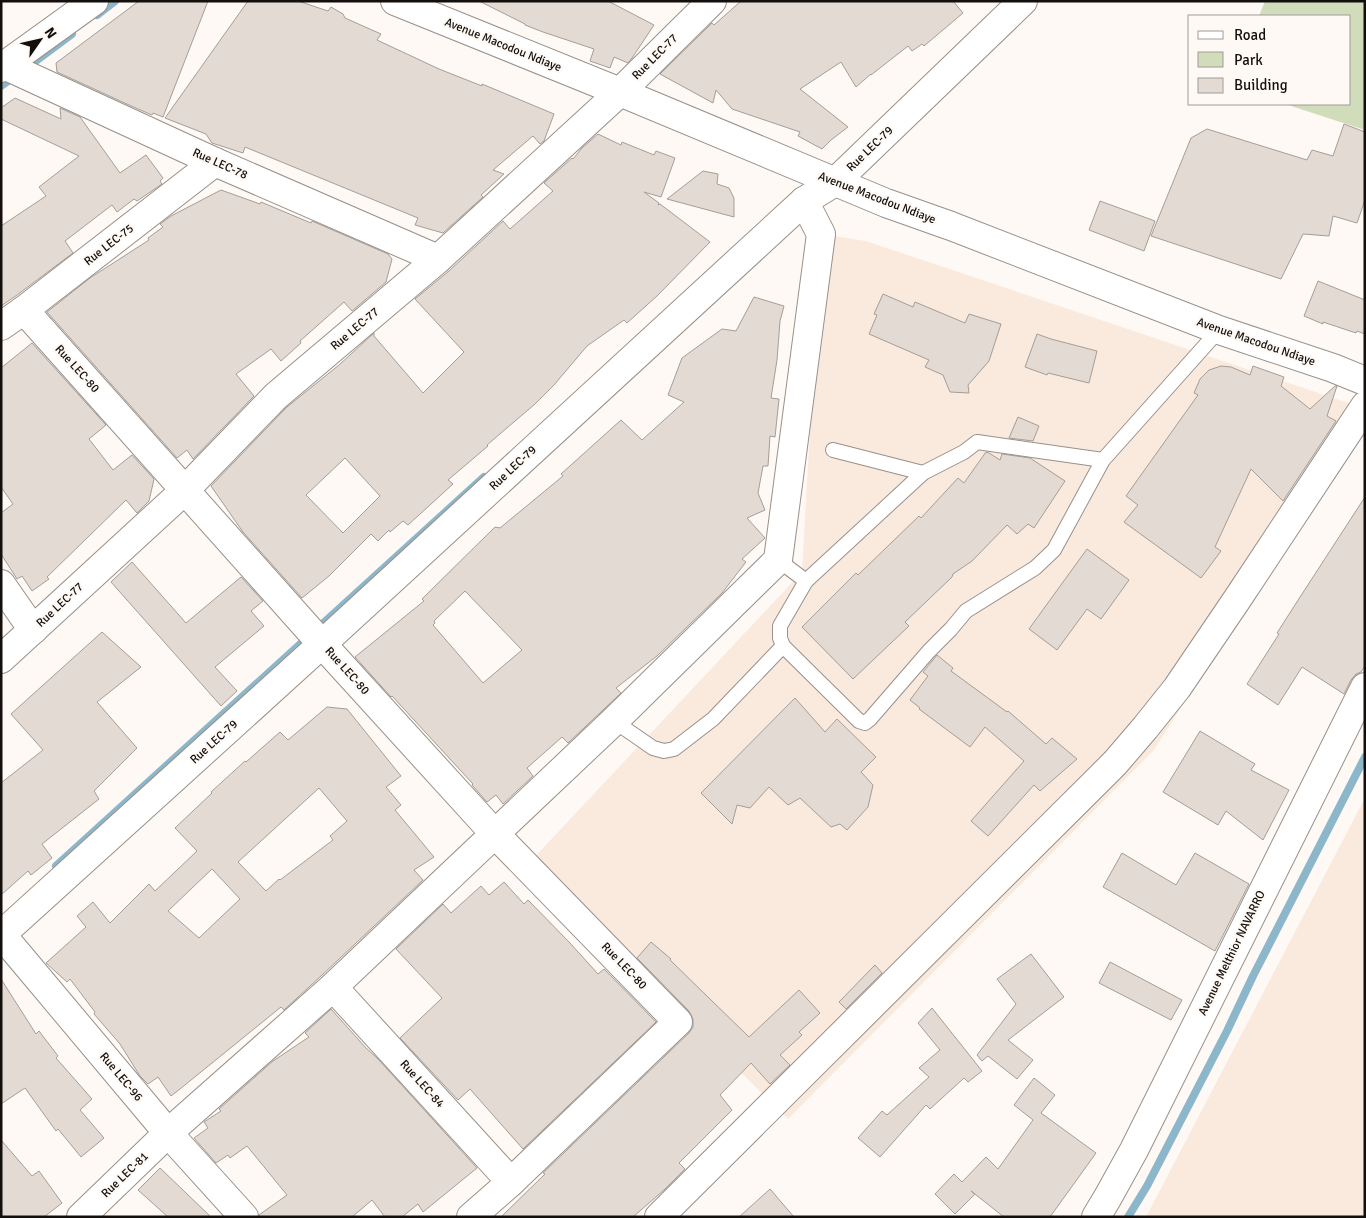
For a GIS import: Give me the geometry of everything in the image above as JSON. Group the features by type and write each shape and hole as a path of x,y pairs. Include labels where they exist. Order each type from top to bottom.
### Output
{"street":[{"path":"3,66 94,1"},
{"name":"Avenue Macodou Ndiaye","path":"395,1 886,203 951,226 1219,330 1333,368 1365,381"},
{"name":"Rue LEC-77","path":"1,659 185,490 276,396 438,258 620,92 712,1"},
{"name":"Rue LEC-79","path":"2,934 322,644 804,201 835,182 1023,1"},
{"name":"Rue LEC-78","path":"3,66 215,162 438,258"},
{"name":"Rue LEC-75","path":"1,326 215,162"},
{"path":"778,560 821,234 804,201"},
{"name":"Rue LEC-80","path":"24,310 322,644 495,834 678,1022 511,1182"},
{"path":"659,1217 1115,763 1177,688 1365,406"},
{"name":"Rue LEC-81","path":"81,1217 168,1133 333,987 614,721 778,560"},
{"path":"1,584 33,630"},
{"name":"Avenue Melthior NAVARRO","path":"1096,1217 1134,1150 1365,687"},
{"name":"Rue LEC-96","path":"2,934 168,1133 244,1217"},
{"name":"Rue LEC-84","path":"333,987 511,1182"},
{"path":"471,1217 511,1182"}],"lane":[{"path":"1103,460 977,442 964,452 923,474 806,581 780,626 780,638 783,646 858,721 864,723 870,719 929,650 952,629 966,611 1035,568 1054,550 1103,460 1219,330"},
{"path":"833,450 923,474"},
{"path":"778,560 806,581"},
{"path":"614,721 653,748 664,751 674,749 713,719 783,646"}],"shaded area":[{"path":"821,234 866,241 1357,406 1213,658 1154,750 788,1119 529,863 802,572"},
{"path":"1365,798 1365,1217 1146,1217"}],"green space":[{"path":"1265,1 1365,1 1365,130 1288,105 1351,105 1351,15 1259,15"}],"building":[{"path":"139,1 208,1 163,117 153,113 152,115 57,72 56,63"},
{"path":"248,1 298,1 328,11 331,7 343,14 345,18 381,34 377,40 439,69 482,86 482,84 554,114 544,141 540,144 533,136 493,170 504,174 481,195 483,197 443,233 415,225 418,218 245,147 243,153 212,143 206,134 165,118"},
{"path":"479,1 608,1 654,25 628,63 614,57 610,68 590,61 594,49 525,25"},
{"path":"741,1 953,1 963,13 924,46 922,44 912,51 908,46 856,87 841,62 800,89 848,127 822,149 798,136 800,132 732,109 716,90 713,103 660,74 712,23 714,25"},
{"path":"15,98 61,119 60,108 80,117 120,173 146,155 163,178 160,181 162,184 137,201 134,199 117,212 112,205 65,241 73,253 1,306 1,226 46,196 39,187 79,156 1,119 1,108"},
{"path":"1344,124 1365,132 1365,200 1357,223 1333,216 1329,236 1303,234 1281,279 1151,236 1191,138 1207,129 1307,160 1312,150 1333,156"},
{"path":"598,134 621,145 622,142 654,155 656,151 675,158 661,197 644,192 659,203 658,205 660,204 710,242 657,296 627,323 624,320 587,346 535,404 448,480 453,484 408,525 403,521 390,532 389,530 378,541 371,534 329,576 302,598 243,532 211,486 287,407 339,365 374,333 374,336 423,393 464,352 415,299 449,271 503,221 510,229 553,191 544,183 573,159","holes":["345,458 380,496 343,533 306,495"]},
{"path":"703,171 718,174 717,184 729,188 734,198 734,217 667,199"},
{"path":"221,190 260,204 261,202 311,223 312,221 388,254 392,259 386,282 352,311 344,302 300,341 301,343 281,361 271,349 236,374 254,396 193,459 187,450 177,458 47,312 90,278 149,240 148,238 163,227 160,224 171,216"},
{"path":"1100,201 1155,221 1144,251 1089,230"},
{"path":"1318,281 1365,300 1365,334 1357,331 1356,333 1323,322 1323,324 1304,316"},
{"path":"883,294 913,307 915,302 965,323 969,314 1001,324 989,361 968,385 969,393 950,392 943,375 925,367 929,360 869,334 877,315 874,314"},
{"path":"754,297 784,306 780,321 777,360 771,398 779,399 775,437 770,436 768,466 763,466 758,493 765,510 747,518 765,538 742,559 746,562 722,593 657,656 616,688 621,693 568,743 562,737 527,768 533,776 503,804 496,795 487,802 473,784 355,657 424,601 422,599 495,527 500,528 563,476 561,474 621,420 642,440 684,402 668,395 682,358 722,329 736,331","holes":["465,591 522,650 483,683 433,625 434,621"]},
{"path":"1037,334 1097,351 1089,383 1048,373 1047,375 1025,367"},
{"path":"32,343 106,425 89,439 113,470 132,455 154,479 149,501 137,513 126,500 47,577 49,579 32,591 22,576 17,579 1,554 1,513 13,504 1,487 1,368"},
{"path":"1221,366 1231,367 1250,375 1253,366 1284,377 1281,386 1310,409 1337,386 1327,416 1336,421 1283,501 1251,469 1215,547 1221,551 1201,578 1124,522 1138,505 1126,496 1198,395 1194,393 1200,379 1209,370"},
{"path":"1018,417 1039,426 1033,441 1009,438"},
{"path":"986,452 1000,460 1002,454 1030,458 1065,481 1034,528 1028,524 1017,534 1007,525 972,561 953,574 905,622 909,626 853,679 802,627 856,573 858,575 919,516 921,518 958,478 964,483"},
{"path":"1365,497 1365,666 1351,680 1344,694 1302,667 1278,705 1247,684 1279,634 1277,633"},
{"path":"1087,549 1129,580 1101,619 1087,609 1057,650 1029,629"},
{"path":"132,562 186,623 241,577 263,601 251,611 264,626 215,667 237,691 221,706 111,582"},
{"path":"102,632 141,667 97,702 137,748 94,791 99,799 42,844 52,858 31,875 28,871 1,895 1,783 43,750 11,714"},
{"path":"937,655 953,668 951,671 1008,711 1046,744 1052,738 1077,759 1040,791 1034,785 988,836 971,821 1024,761 985,727 970,747 919,709 910,700 928,676 923,672"},
{"path":"795,698 825,732 837,719 876,757 861,772 873,785 868,807 847,830 840,824 831,827 800,798 788,805 769,787 750,808 737,805 732,824 701,793"},
{"path":"327,707 347,709 401,776 386,787 401,805 395,810 434,857 414,870 423,880 284,1010 281,1007 171,1096 158,1077 148,1084 140,1076 120,1044 94,1014 95,1012 70,979 67,982 46,963 86,927 77,916 93,902 110,923 149,884 155,891 197,851 175,828 211,792 280,732 288,740","holes":["319,788 347,821 330,836 333,840 279,879 266,891 238,862","212,869 240,899 199,938 168,911"]},
{"path":"1200,731 1255,764 1251,770 1289,790 1263,840 1226,811 1218,825 1163,792"},
{"path":"1122,853 1176,885 1195,853 1249,884 1215,951 1103,887"},
{"path":"504,882 524,904 528,900 598,974 604,969 656,1022 523,1149 470,1089 458,1100 400,1038 442,998 396,949 443,904 451,913 481,886 489,895"},
{"path":"651,942 671,959 749,1037 799,990 820,1013 799,1032 802,1035 780,1055 790,1065 770,1084 751,1063 720,1095 732,1110 679,1163 685,1169 633,1217 501,1217 545,1174 543,1173 689,1033 693,1027 693,1019 689,1011 637,958"},
{"path":"1031,954 1064,997 1008,1040 1033,1060 1017,1079 988,1056 982,1061 977,1055 1016,1004 997,979"},
{"path":"1110,962 1182,1000 1171,1020 1099,983"},
{"path":"875,965 882,973 846,1009 839,1002"},
{"path":"1,979 36,1034 39,1031 58,1056 56,1058 92,1099 80,1110 104,1138 81,1157 58,1129 56,1131 25,1088 1,1104"},
{"path":"932,1008 982,1071 968,1082 964,1078 930,1109 926,1105 880,1157 858,1138 882,1111 887,1115 929,1077 919,1068 940,1050 918,1023"},
{"path":"331,1009 477,1168 423,1212 418,1204 402,1217 385,1217 372,1200 352,1217 259,1217 259,1215 287,1195 247,1146 230,1158 228,1155 216,1163 194,1138 208,1128 204,1122 221,1111 219,1109 273,1061 309,1037 305,1033"},
{"path":"1034,1078 1055,1095 1041,1113 1096,1153 1050,1217 1004,1217 975,1194 955,1214 935,1194 954,1174 962,1182 986,1157 998,1169 1033,1120 1014,1105"},
{"path":"1,1140 32,1176 39,1171 62,1203 44,1217 1,1217"},
{"path":"160,1168 211,1217 168,1217 138,1190"},
{"path":"770,1189 794,1217 739,1217"}],"waterway":[{"path":"97,15 115,1"},
{"path":"25,69 72,34"},
{"path":"1,86 15,76"},
{"path":"56,866 484,477"},
{"path":"1128,1217 1147,1186 1227,1031 1253,976 1365,757"}]}
